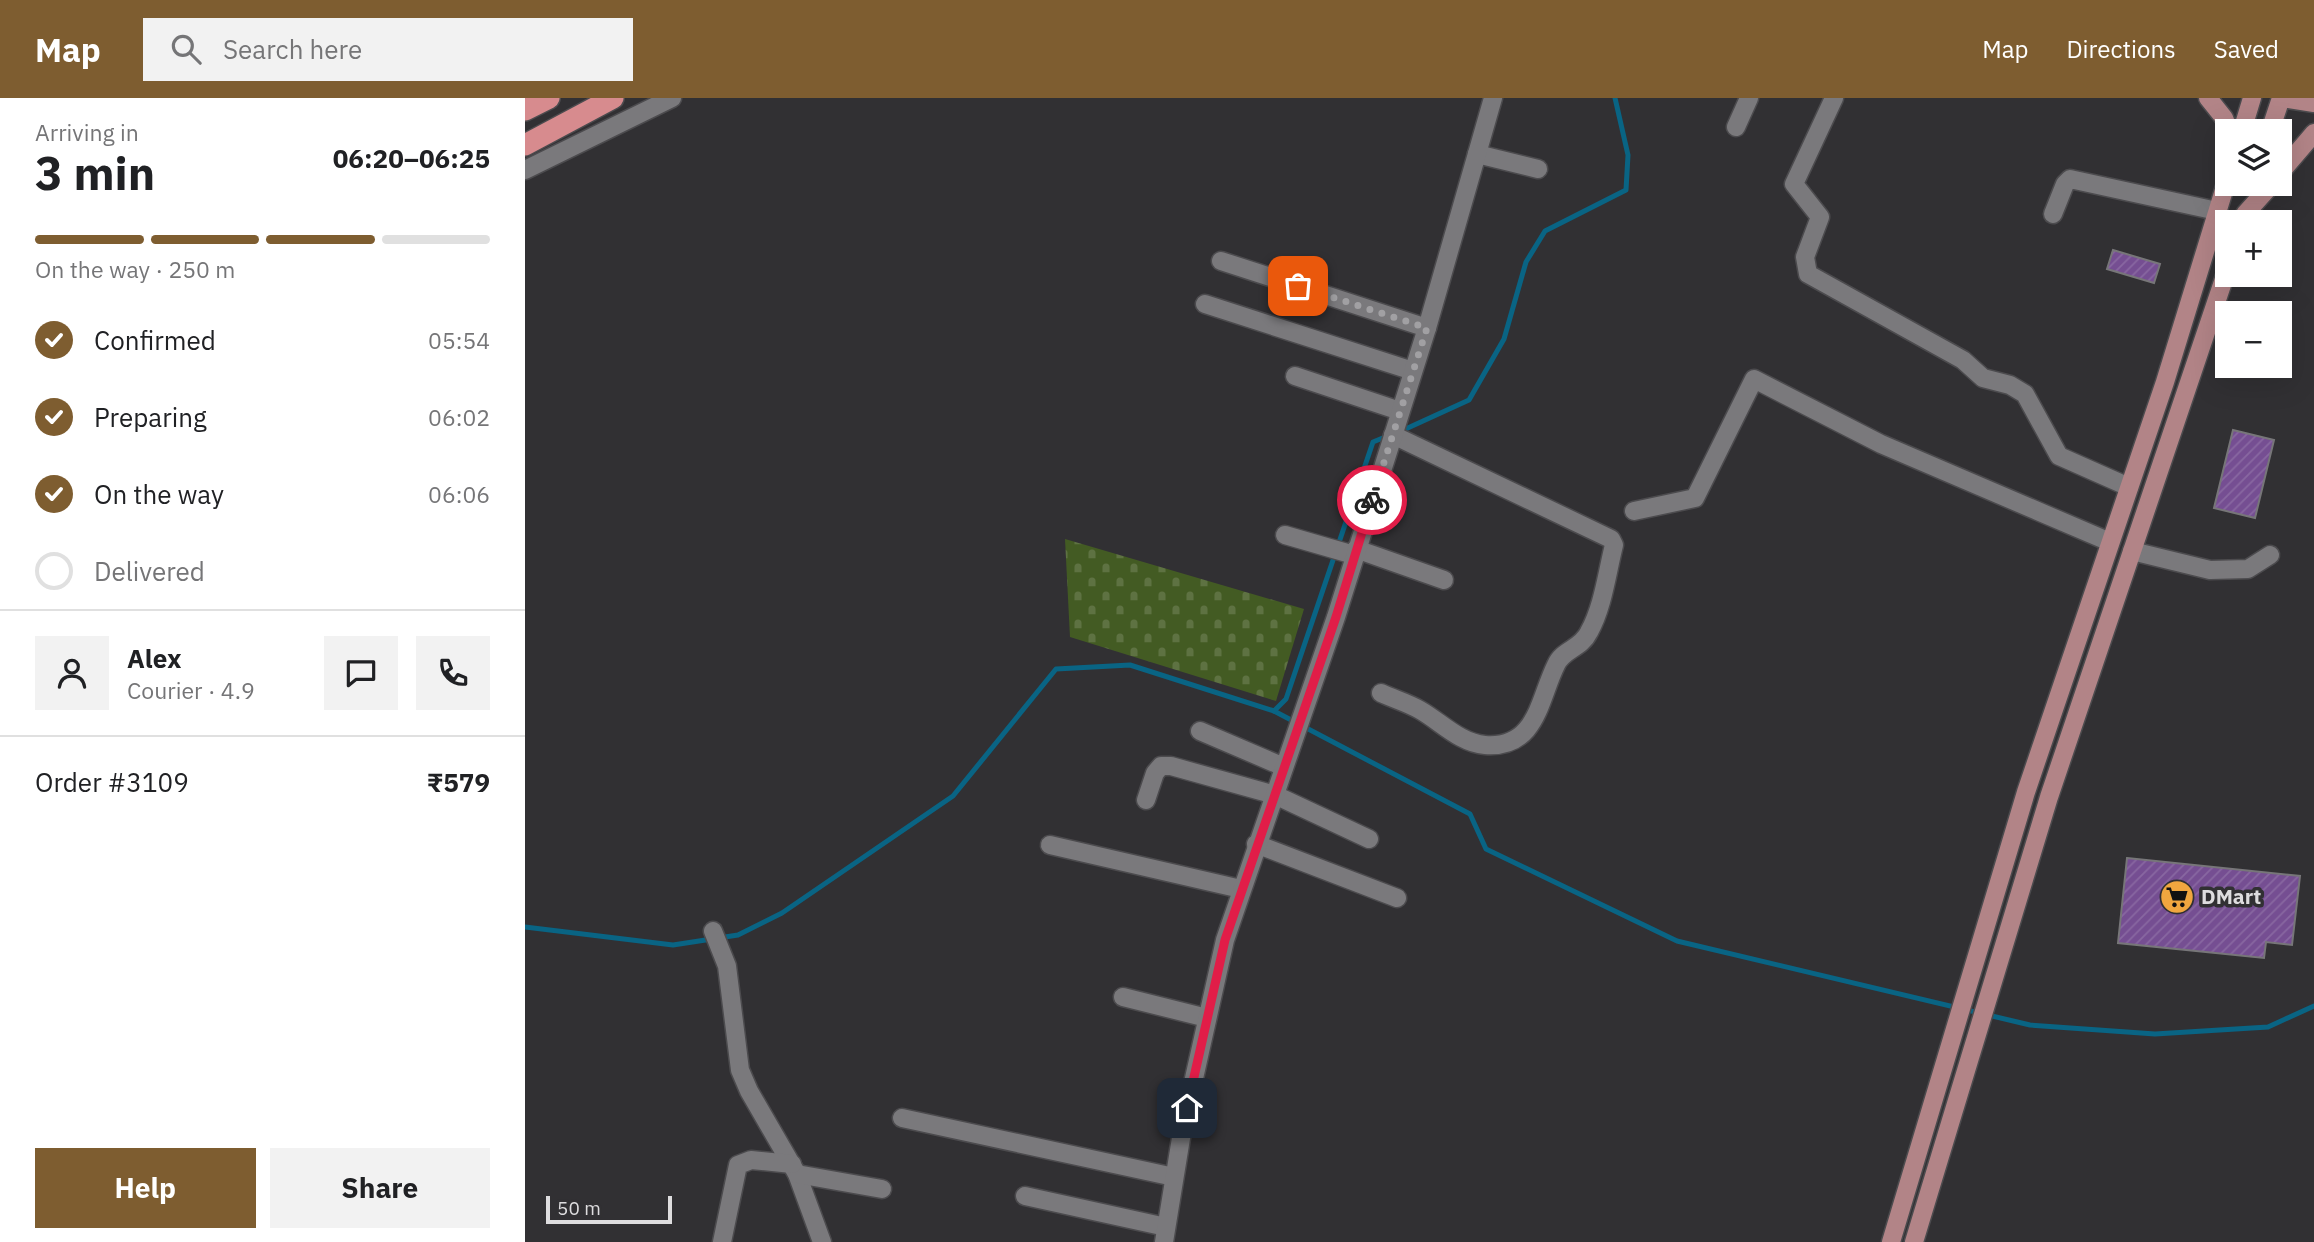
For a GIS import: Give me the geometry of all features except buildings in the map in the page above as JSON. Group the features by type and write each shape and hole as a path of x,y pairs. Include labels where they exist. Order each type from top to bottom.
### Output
{"highway":[{"path":"525,110 549,98"},
{"path":"525,145 613,98"}],"main road":[{"path":"2208,98 2224,119"},
{"path":"2246,119 2252,98"},
{"path":"2274,119 2281,98 2314,103"},
{"path":"2292,159 2314,133"},
{"path":"2250,210 2262,196"},
{"path":"1891,1242 1966,986 2110,542 2165,382 2215,218"},
{"path":"1914,1242 2049,797 2221,287"}],"street":[{"path":"525,170 672,98"},
{"path":"1025,1196 1165,1234 1174,1177 1225,940 1299,724 1427,328 1493,98"},
{"path":"1736,127 1749,98"},
{"path":"1834,98 1794,184 1820,217 1805,257 1808,274 1963,360 1983,378 2019,389 2025,394 2059,456 2129,487"},
{"path":"1477,154 1538,169"},
{"path":"2053,214 2065,184 2070,179 2215,211"},
{"path":"1221,261 1427,328"},
{"path":"1205,304 1413,370"},
{"path":"1295,376 1396,424 1611,539 1614,545 1589,633 1579,648 1562,656 1556,664 1535,719 1525,734 1487,746 1467,741 1419,709 1381,693"},
{"path":"1634,511 1695,498 1754,379 1881,444 2110,542"},
{"path":"1285,535 1355,552 1444,580"},
{"path":"2132,551 2220,571 2248,569 2270,555"},
{"path":"1200,731 1284,767"},
{"path":"1146,800 1155,773 1161,766 1171,766 1275,794 1369,839"},
{"path":"1256,844 1397,898"},
{"path":"1051,845 1241,890"},
{"path":"713,931 727,966 740,1070 748,1091 794,1169 822,1242"},
{"path":"1123,997 1207,1018"},
{"path":"902,1118 1174,1177"},
{"path":"722,1242 738,1165 751,1160 882,1189"}],"green space":[{"path":"1065,539 1304,609 1276,701 1070,637"}],"waterway":[{"path":"1399,432 1469,400 1504,339 1526,262 1545,231 1626,190 1628,155 1615,98"},
{"path":"525,927 673,945 738,935 782,913 953,796 1056,669 1130,665 1274,711 1286,699 1373,442 1390,435"},
{"path":"1274,711 1470,814 1486,849 1677,941 2030,1025 2155,1034 2268,1027 2314,1006"}],"way so far":[{"path":"1298,286 1427,328 1372,500"}],"place":[{"name":"DMart","path":"2177,897"}],"route":[{"path":"1187,1108 1225,940 1336,617 1372,500"}]}
